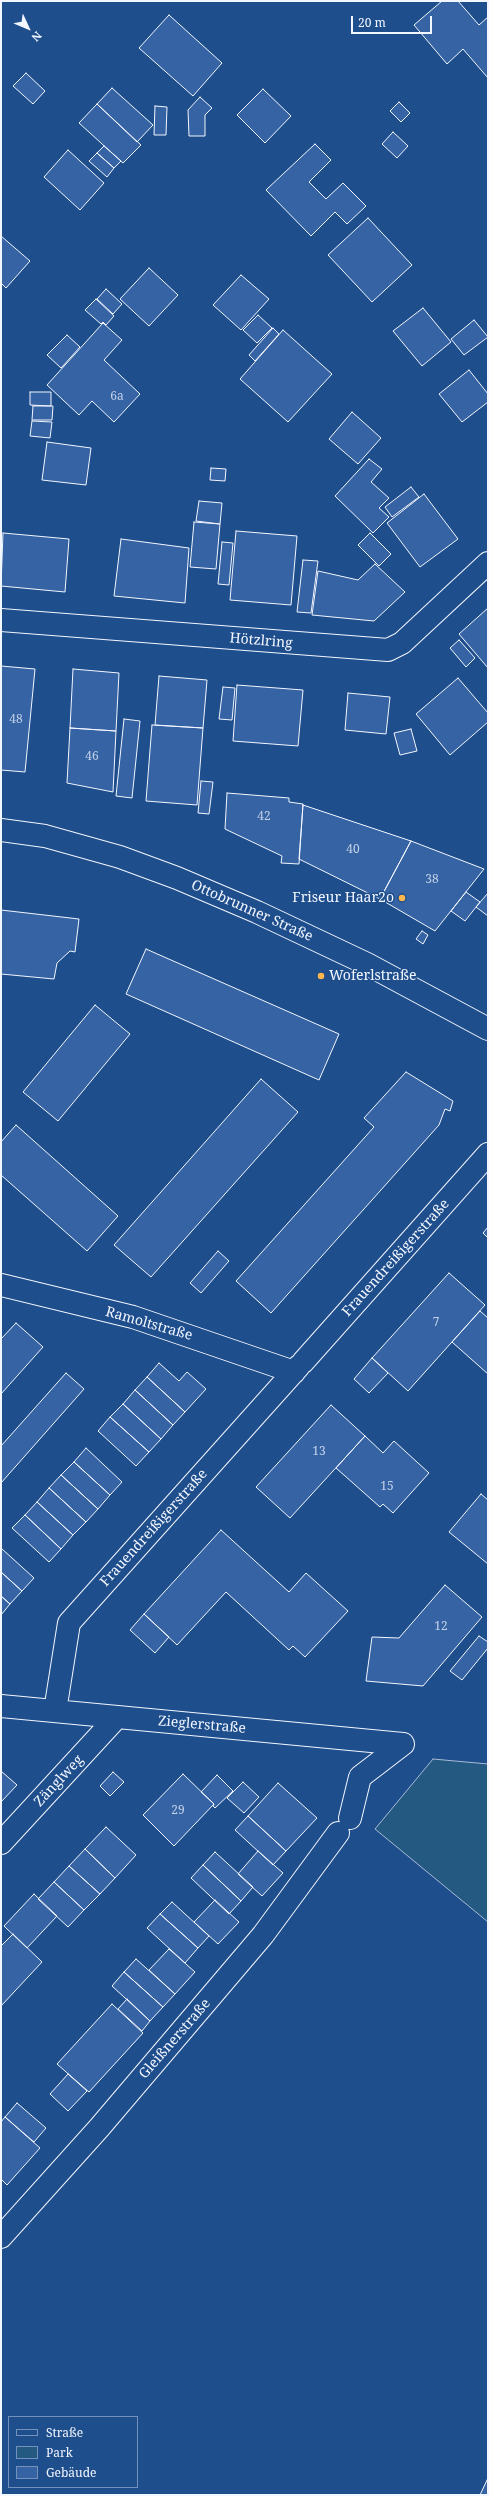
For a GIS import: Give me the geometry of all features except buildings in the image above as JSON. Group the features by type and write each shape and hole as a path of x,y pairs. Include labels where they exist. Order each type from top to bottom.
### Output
{"street":[{"name":"Hötzlring","path":"1,620 388,650 402,643 488,563"},
{"name":"Ottobrunner Straße","path":"1,830 51,838 120,857 178,878 257,912 367,964 488,1029"},
{"name":"Frauendreißigerstraße","path":"55,1711 69,1623 488,1154"},
{"name":"Ramoltstraße","path":"1,1285 133,1317 299,1367"},
{"name":"Zieglerstraße","path":"1,1706 403,1744"},
{"name":"Zänglweg","path":"1,1843 117,1717"},
{"name":"Gleißnerstraße","path":"1,2237 99,2128 263,1935 344,1825 360,1777 403,1744"}],"green space":[{"path":"433,1759 488,1764 488,1922 375,1829"}],"place":[{"name":"Friseur Haar2o","path":"402,898"},
{"name":"Woferlstraße","path":"321,976"}]}
